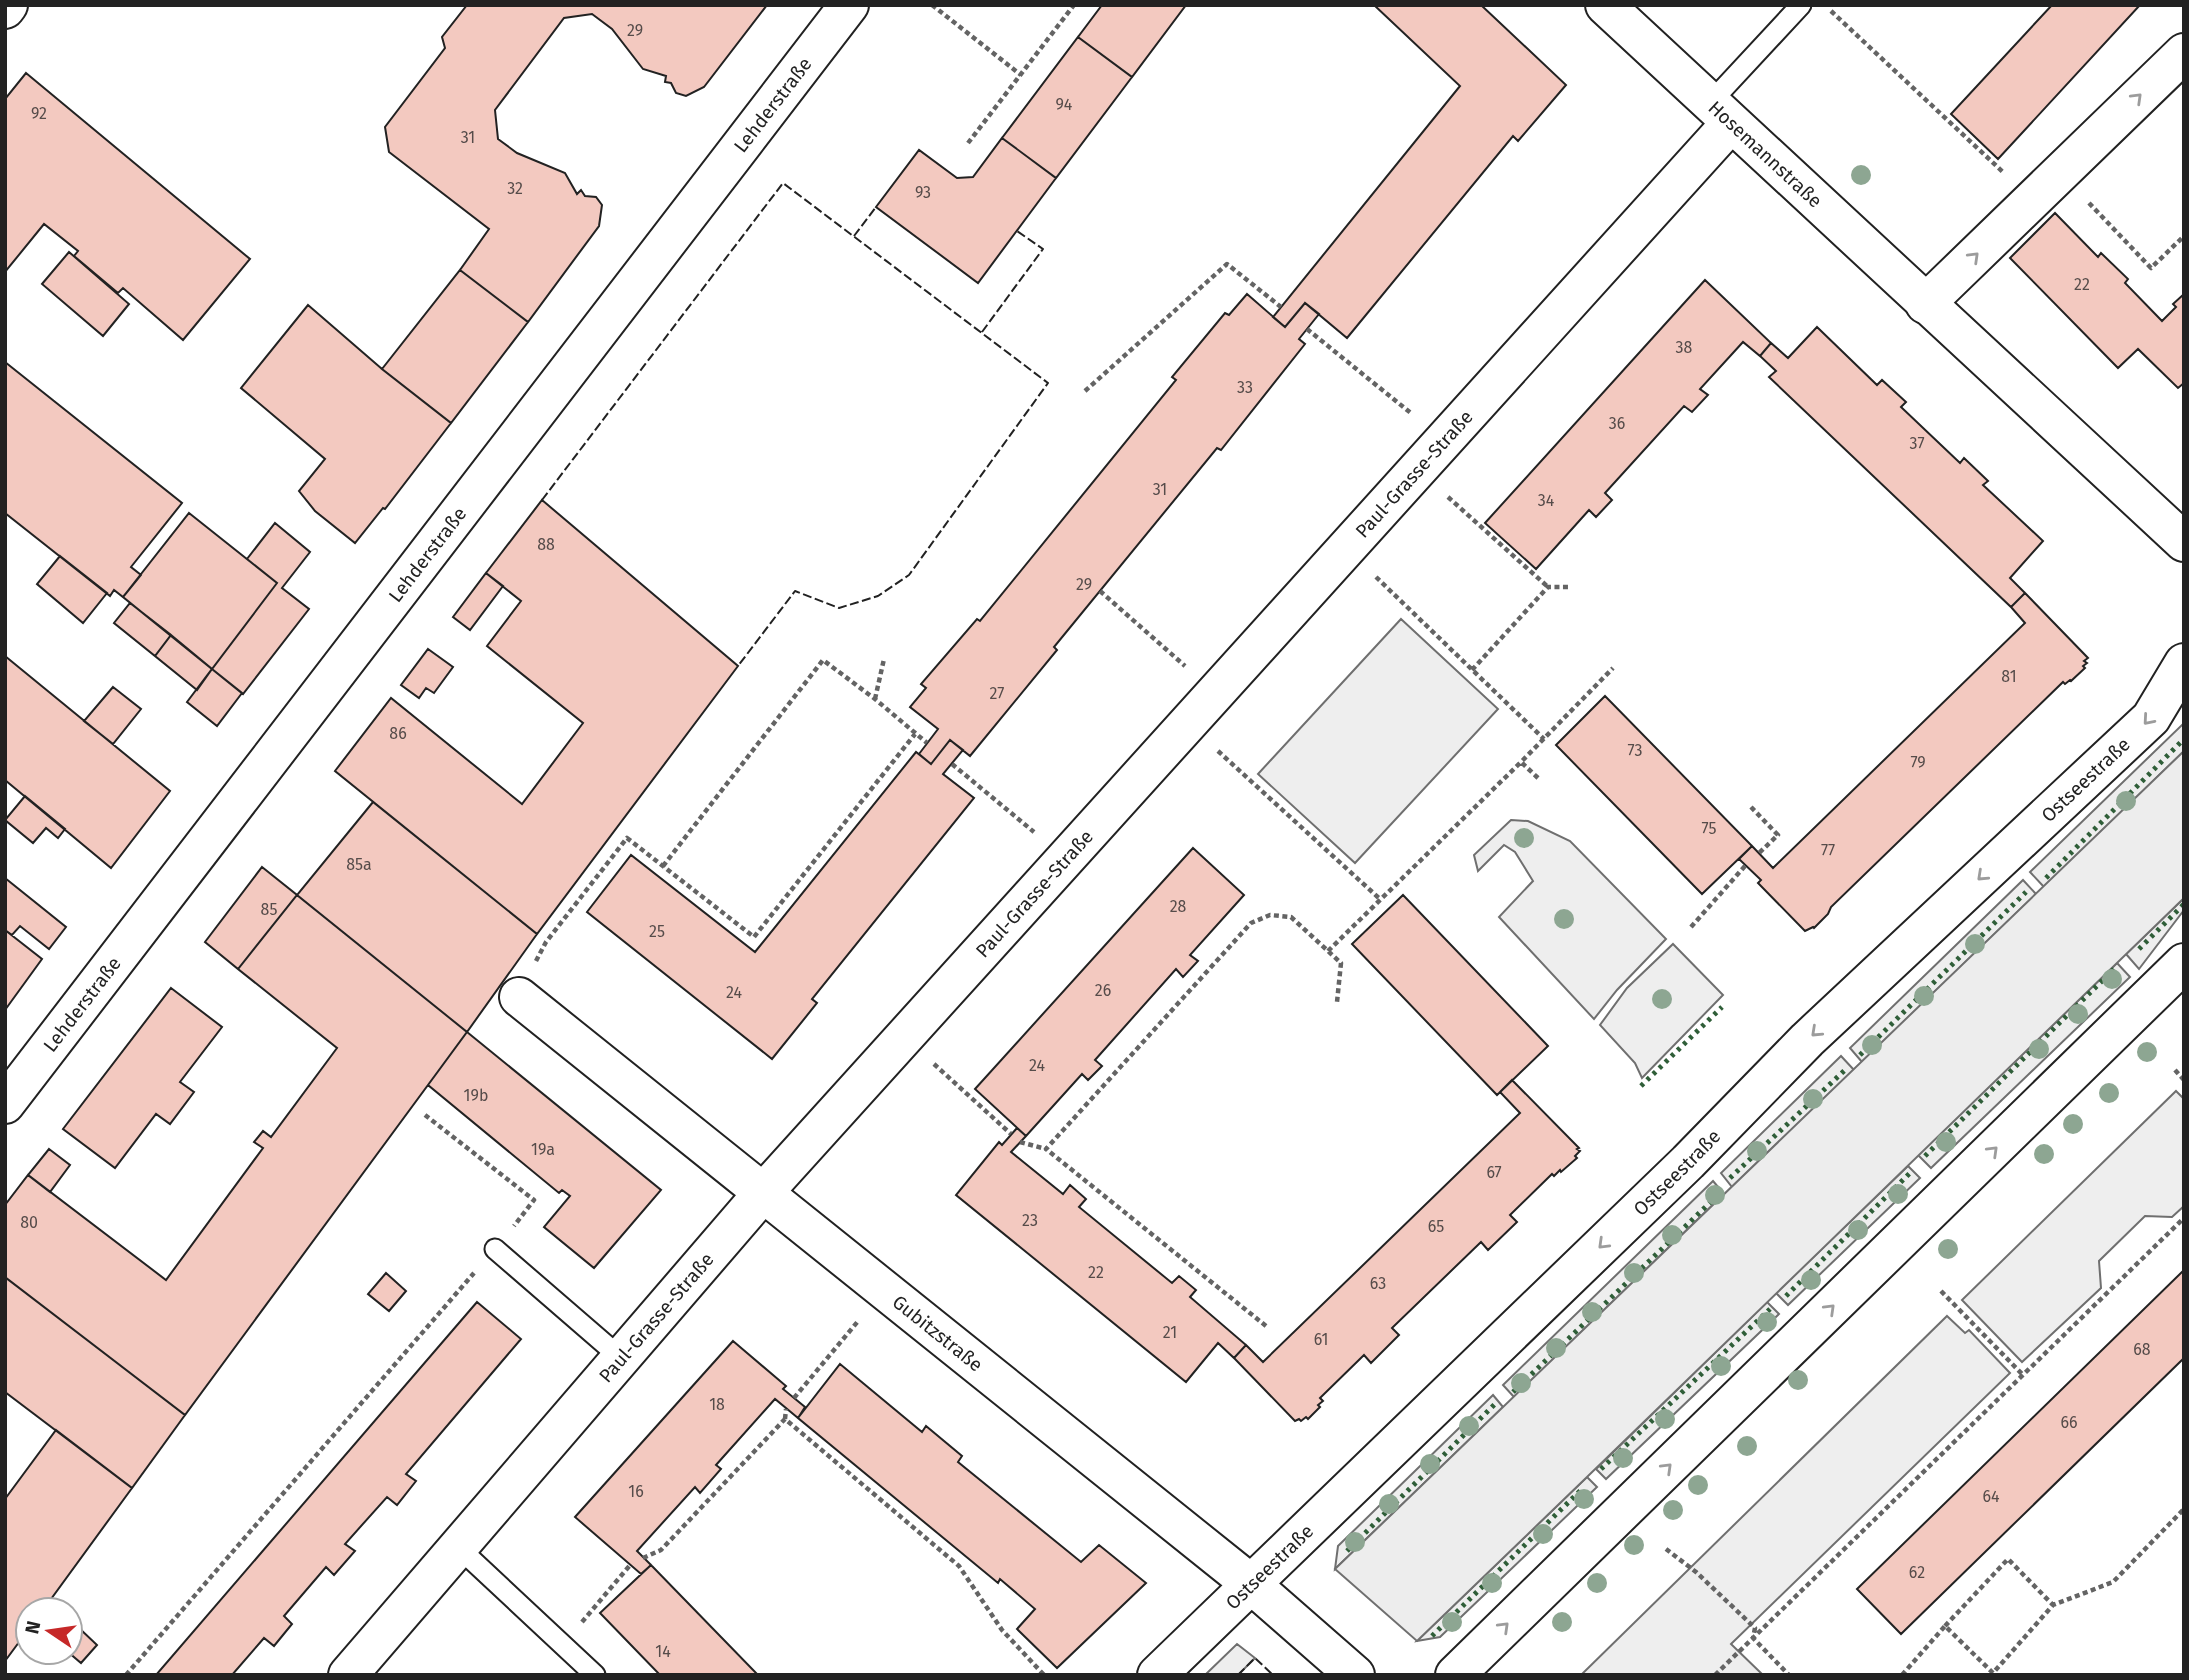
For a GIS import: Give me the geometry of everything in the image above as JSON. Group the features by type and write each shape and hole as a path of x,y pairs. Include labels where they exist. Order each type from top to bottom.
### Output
{"street":[{"name":"Lehderstraße","path":"5,1104 849,5"},
{"name":"Hosemannstraße","path":"1605,5 2184,542"},
{"path":"1925,304 2184,53"},
{"name":"Paul-Grasse-Straße","path":"348,1675 762,1193 1721,113"},
{"name":"Ostseestraße","path":"1157,1675 1694,1155 1807,1040 2151,718 2184,663"},
{"path":"1455,1675 2184,963"},
{"name":"Gubitzstraße","path":"527,981 762,1193 1251,1584 1355,1675"}],"lane":[{"path":"1721,113 1801,5"},
{"path":"495,1249 621,1358"},
{"path":"458,1547 595,1675"}],"path":[{"path":"932,5 1021,75"},
{"path":"968,143 1074,5"},
{"path":"1825,5 2032,200"},
{"path":"2084,198 2151,268 2184,236"},
{"path":"1085,391 1227,264 1280,307"},
{"path":"1307,329 1419,420"},
{"path":"1440,489 1548,587 1572,587"},
{"path":"1367,569 1544,739"},
{"path":"1472,670 1548,587"},
{"path":"1100,591 1191,671"},
{"path":"875,699 884,659"},
{"path":"663,866 822,660 875,699 927,743"},
{"path":"1328,951 1521,762 1613,667"},
{"path":"527,981 546,942 627,838 754,937 915,734"},
{"path":"1210,743 1381,900"},
{"path":"1521,762 1538,778"},
{"path":"952,764 1040,837"},
{"path":"1751,807 1778,835 1759,853"},
{"path":"1691,927 1745,866"},
{"path":"1046,1149 1251,923 1270,915 1292,917 1341,962 1337,1002"},
{"path":"926,1057 1011,1134"},
{"path":"2175,1070 2184,1080"},
{"path":"126,1675 495,1249 534,1200 425,1115"},
{"path":"1020,1142 1046,1149 1266,1326"},
{"path":"1715,1675 2184,1218"},
{"path":"1941,1291 2023,1375"},
{"path":"794,1398 863,1315"},
{"path":"643,1558 661,1550 785,1419 786,1409"},
{"path":"785,1419 959,1566 1002,1630 1044,1675"},
{"path":"1945,1626 1993,1673 2053,1605 2113,1582 2184,1509"},
{"path":"1666,1549 1696,1572 1755,1628 1753,1638"},
{"path":"1902,1675 2008,1559 2053,1605"},
{"path":"563,1645 631,1564"},
{"path":"1753,1638 1789,1675"}],"shaded area":[{"path":"1401,619 1498,709 1355,863 1258,774"},
{"path":"2184,723 2184,751 2044,887 2030,872"},
{"path":"2184,751 2184,898 1417,1641 1335,1569"},
{"path":"1511,820 1528,821 1570,841 1666,939 1617,990 1594,1019 1499,917 1533,881 1515,852 1504,845 1478,871 1474,855"},
{"path":"2023,880 2036,894 1862,1062 1850,1048"},
{"path":"2184,898 2184,910 2139,969 2126,954"},
{"path":"1673,944 1723,995 1642,1078 1635,1063 1600,1025 1627,988"},
{"path":"2117,963 2130,977 1931,1168 1918,1155"},
{"path":"1841,1056 1854,1070 1732,1187 1721,1173"},
{"path":"2176,1091 2184,1099 2184,1206 2172,1217 2145,1216 2099,1261 2101,1288 2022,1362 1962,1300"},
{"path":"1908,1166 1920,1178 1788,1305 1776,1293"},
{"path":"1713,1181 1724,1194 1514,1397 1503,1385"},
{"path":"1767,1302 1779,1314 1606,1479 1596,1469"},
{"path":"1947,1316 1965,1333 1969,1330 2010,1373 1731,1644 1763,1675 1581,1675"},
{"path":"1493,1395 1503,1407 1335,1569 1338,1546"},
{"path":"1587,1477 1597,1487 1440,1637 1417,1641"},
{"path":"1237,1644 1255,1658 1238,1675 1205,1675"}],"building":[{"path":"467,5 767,5 704,87 686,96 676,93 671,83 665,82 666,76 643,69 612,29 592,14 564,18 495,110 498,139 517,153 565,173 577,194 581,190 585,196 596,197 602,205 599,226 528,322 460,270 489,229 389,152 385,127 445,48 442,37"},
{"path":"1102,5 1186,5 1132,77 1078,37"},
{"path":"1374,5 1481,5 1566,85 1518,141 1513,136 1347,338 1305,303 1285,327 1273,317 1460,86"},
{"path":"2052,5 2140,5 1998,159 1951,114"},
{"path":"1078,37 1132,77 1056,178 1002,138"},
{"path":"26,73 250,259 183,340 123,288 118,293 74,256 78,251 44,224 5,272 5,99"},
{"path":"1002,138 1056,178 978,283 876,207 919,150 957,178 973,177"},
{"path":"2055,213 2098,257 2101,253 2128,279 2125,283 2162,321 2176,307 2173,304 2184,294 2184,383 2178,388 2138,349 2118,368 2010,258"},
{"path":"69,252 129,304 103,336 42,284"},
{"path":"460,270 528,322 451,423 382,369"},
{"path":"1705,280 1771,343 1760,356 1743,342 1700,389 1708,395 1692,412 1684,406 1605,493 1612,500 1596,517 1589,510 1536,569 1485,523"},
{"path":"1247,294 1285,327 1305,303 1319,314 1299,339 1305,344 1221,450 1217,448 1054,647 1057,650 970,756 950,740 931,764 919,754 938,729 910,707 926,688 921,684 977,619 980,621 1176,380 1172,377 1225,313 1229,315"},
{"path":"308,305 382,369 451,423 385,509 383,508 355,543 315,511 299,491 325,459 241,388"},
{"path":"1817,327 1877,385 1882,380 1906,402 1901,407 1960,463 1964,458 1988,481 1983,485 2043,541 2010,578 2025,593 2011,607 1769,377 1776,371 1760,356 1771,343 1788,358"},
{"path":"5,362 182,503 131,567 141,575 123,597 114,590 110,596 5,513"},
{"path":"542,500 738,666 537,934 335,771 391,698 522,804 583,723 487,646 521,601 486,573"},
{"path":"189,513 277,583 212,669 123,597"},
{"path":"275,523 310,552 282,588 309,609 243,694 212,669 277,583 247,559"},
{"path":"60,556 107,593 83,623 37,584"},
{"path":"486,573 503,586 470,630 453,617"},
{"path":"2025,593 2088,658 2084,661 2087,663 2083,666 2085,668 2071,681 2065,684 2063,682 1831,907 1814,928 1805,931 1758,883 1761,880 1739,859 1752,846 1773,868 2025,623 2011,607"},
{"path":"130,603 171,635 155,656 114,623"},
{"path":"171,635 212,669 197,690 155,656"},
{"path":"428,649 453,667 434,693 426,688 419,698 401,685"},
{"path":"5,656 170,791 111,868 5,780"},
{"path":"212,669 242,693 217,726 187,702"},
{"path":"113,687 141,709 113,744 84,721"},
{"path":"1605,696 1752,846 1702,894 1556,745"},
{"path":"950,740 963,750 943,774 974,798 812,999 817,1003 772,1059 587,912 631,855 755,952 916,752 931,764"},
{"path":"25,796 65,829 58,838 46,828 33,843 5,820"},
{"path":"373,802 537,934 467,1032 297,895"},
{"path":"1193,848 1244,895 1190,955 1198,961 1183,977 1176,969 1095,1060 1102,1066 1088,1080 1082,1074 1026,1136 975,1089"},
{"path":"262,867 297,895 238,969 205,942"},
{"path":"5,878 66,927 49,949 20,926 12,935 5,930"},
{"path":"297,895 467,1032 185,1415 5,1277 5,1205 28,1175 166,1280 263,1148 254,1142 263,1131 271,1137 337,1048 238,969"},
{"path":"1403,895 1548,1046 1497,1095 1352,944"},
{"path":"5,930 42,959 5,1010"},
{"path":"171,988 222,1027 180,1082 194,1092 170,1124 156,1114 115,1168 63,1129"},
{"path":"467,1032 661,1190 594,1268 544,1227 570,1196 562,1190 559,1193 428,1085"},
{"path":"1512,1080 1579,1148 1577,1149 1580,1151 1575,1156 1577,1158 1561,1172 1560,1170 1554,1176 1552,1174 1510,1215 1517,1222 1488,1250 1481,1242 1392,1328 1399,1335 1371,1363 1364,1355 1320,1398 1323,1401 1318,1405 1320,1407 1308,1419 1306,1417 1295,1421 1234,1358 1246,1345 1263,1362 1520,1113 1500,1092"},
{"path":"1017,1128 1026,1136 1011,1152 1063,1194 1070,1185 1086,1199 1079,1207 1172,1283 1179,1276 1196,1290 1190,1297 1246,1345 1234,1358 1218,1343 1186,1382 956,1195 999,1142 1002,1145"},
{"path":"49,1149 70,1165 50,1192 28,1175"},
{"path":"2184,1270 2184,1358 1901,1634 1857,1589"},
{"path":"386,1273 406,1291 389,1311 368,1294"},
{"path":"6,1278 185,1415 132,1488 5,1392"},
{"path":"477,1302 521,1339 406,1474 416,1481 397,1505 387,1497 345,1544 355,1551 334,1575 326,1567 284,1616 292,1624 274,1646 264,1638 232,1675 156,1675"},
{"path":"733,1341 786,1386 783,1389 805,1407 798,1418 775,1399 716,1465 721,1469 700,1493 695,1487 637,1551 651,1565 641,1574 575,1517"},
{"path":"840,1364 922,1432 926,1426 962,1456 958,1462 1081,1562 1099,1545 1146,1583 1057,1668 1017,1629 1035,1609 1000,1579 998,1583 798,1418"},
{"path":"56,1430 132,1488 53,1596 14,1596 14,1649 5,1661 5,1499"},
{"path":"651,1565 758,1675 660,1675 600,1613"},
{"path":"84,1633 97,1645 84,1660"}],"hedge":[{"path":"2046,878 2184,739"},
{"path":"1860,1055 2026,892"},
{"path":"2139,949 2184,904"},
{"path":"1925,1156 2114,969"},
{"path":"1641,1086 1722,1007"},
{"path":"1730,1178 1845,1070"},
{"path":"1786,1296 1910,1173"},
{"path":"1513,1392 1719,1194"},
{"path":"1601,1469 1770,1309"},
{"path":"1347,1551 1495,1404"},
{"path":"1432,1636 1583,1488"}],"fence":[{"path":"542,500 783,183 1048,383 909,575 878,596 839,608 795,591 738,666"},
{"path":"854,236 876,207"},
{"path":"982,332 1043,249 1017,231"},
{"path":"1238,1675 1255,1658 1273,1675"}]}
